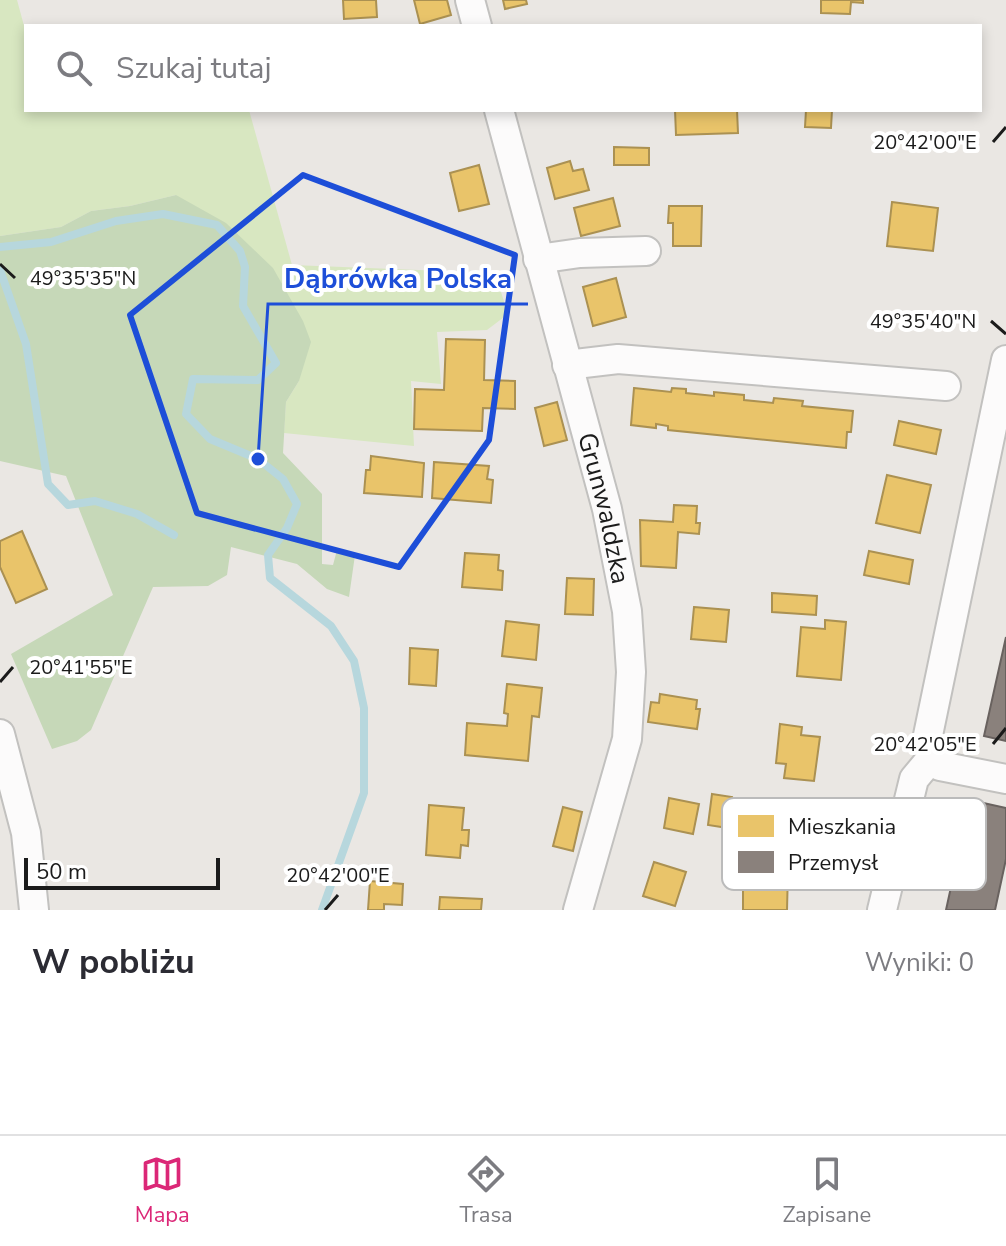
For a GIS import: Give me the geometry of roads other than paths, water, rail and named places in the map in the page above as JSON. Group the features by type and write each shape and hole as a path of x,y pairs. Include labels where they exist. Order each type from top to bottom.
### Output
{"street":[{"path":"470,0 476,24"},
{"name":"Grunwaldzka","path":"500,112 620,565 627,611 631,672 627,739 578,910"},
{"path":"538,259 580,253 646,251"},
{"path":"567,365 618,359 946,386"},
{"path":"1006,360 927,740 940,766 1006,779"},
{"path":"0,734 26,833 34,910"},
{"path":"909,798 914,779 934,755"},
{"path":"882,910 887,890"}],"waterway":[{"path":"0,247 51,242 116,221 163,214 217,225 240,251 245,267 243,306 276,363 258,380 193,379 186,414 210,439 258,459 283,479 297,504 287,528 268,555 270,578 331,626 354,661 364,708 364,793 322,910"},
{"path":"0,270 26,344 48,484 68,505 95,501 137,514 174,535"}],"place":[{"name":"Dąbrówka Polska","path":"258,459"}]}
